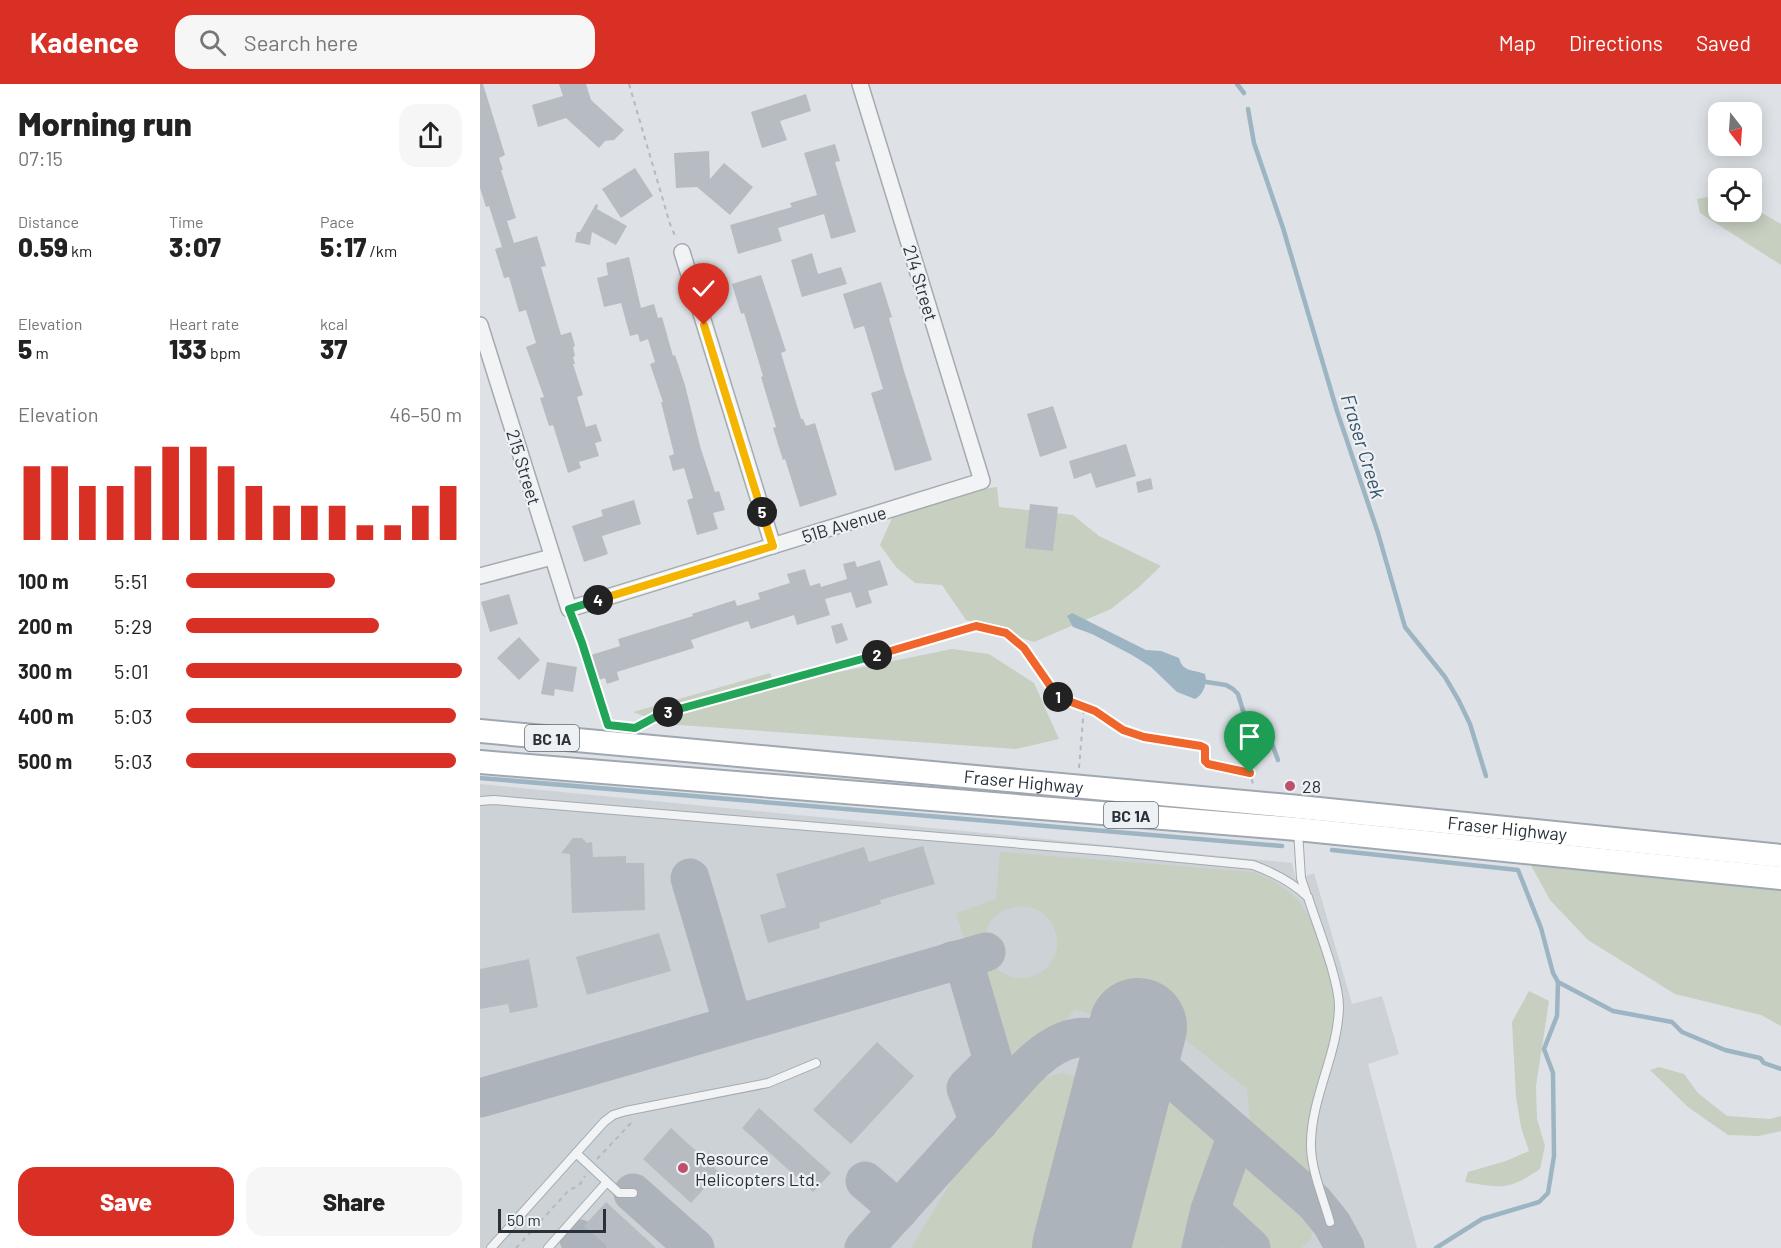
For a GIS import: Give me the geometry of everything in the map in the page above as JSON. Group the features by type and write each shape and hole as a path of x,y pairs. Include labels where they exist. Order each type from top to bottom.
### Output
{"main road":[{"name":"Fraser Highway","path":"480,731 1299,807 1781,856"},
{"name":"Fraser Highway","path":"480,762 1297,829 1781,879"}],"street":[{"name":"214 Street","path":"860,84 982,481"},
{"path":"682,252 773,546"},
{"name":"215 Street","path":"480,325 569,609"},
{"name":"51B Avenue","path":"569,609 982,481"},
{"path":"480,576 552,558"}],"lane":[{"path":"480,801 494,800 1253,865 1297,886 1308,897"},
{"path":"1297,829 1301,878 1338,991 1339,1005 1334,1043 1320,1088 1311,1142 1312,1158 1330,1222"},
{"path":"491,1248 604,1122 613,1115 768,1083 816,1063"},
{"path":"576,1154 620,1193 633,1193"},
{"path":"548,1248 607,1182"}],"path":[{"path":"629,84 670,224 682,252"},
{"path":"569,609 608,725 617,726"},
{"path":"635,734 635,728 659,715 976,626 1006,633 1024,648 1059,698 1095,711 1123,730 1144,737 1201,746 1205,748 1205,761 1208,764 1250,773 1253,789"},
{"path":"1078,774 1084,707"},
{"path":"516,1248 570,1190 576,1189 591,1167 634,1119"}],"shaded area":[{"path":"480,784 1292,863 1296,880 1314,873 1352,1004 1382,996 1399,1054 1368,1064 1417,1248 480,1248"}],"green space":[{"path":"1708,197 1708,218 1700,213 1697,199"},
{"path":"1762,213 1781,224 1781,265 1714,222 1762,222"},
{"path":"997,487 999,507 1073,515 1099,536 1161,566 1111,609 1034,642 966,620 942,585 915,583 896,567 880,545 892,518 982,489"},
{"path":"952,649 989,654 1034,683 1059,739 1016,749 665,724 633,712 770,673 776,689 829,674"},
{"path":"1000,852 1253,872 1283,887 1294,896 1303,906 1316,931 1334,991 1335,1020 1308,1131 1309,1168 1316,1190 1251,1136 1247,1089 1181,1036 1075,1010 1015,1071 1003,1065 976,966 989,960 1001,972 1015,978 1030,977 1048,966 1057,949 1057,941 1053,925 1044,914 1032,908 1018,907 1005,910 994,917 987,929 985,945 968,951 956,913 996,899"},
{"path":"1527,858 1781,879 1781,1026 1761,1015 1675,994 1588,940 1550,900"},
{"path":"1529,991 1549,1001 1536,1086 1537,1119 1545,1146 1540,1169 1520,1181 1504,1186 1465,1182 1468,1172 1506,1161 1529,1151 1521,1127 1516,1097 1512,1022"},
{"path":"1659,1067 1684,1074 1698,1093 1727,1116 1770,1119 1781,1116 1781,1131 1759,1136 1728,1135 1688,1107 1650,1070"},
{"path":"1062,1073 1084,1078 1095,1098 1056,1248 911,1248 967,1156 1034,1081"},
{"path":"1165,1097 1195,1112 1221,1134 1224,1140 1195,1248 1107,1248 1142,1112"},
{"path":"1245,1150 1316,1217 1311,1239 1301,1248 1270,1248 1226,1208 1238,1154"}],"water":[{"path":"1072,613 1146,650 1161,651 1179,658 1183,666 1189,670 1205,674 1206,681 1202,692 1195,699 1177,692 1151,667 1132,655 1092,634 1073,627 1067,616"}],"building":[{"path":"480,84 483,84 505,155 499,158 516,218 507,221 514,243 537,236 546,266 541,267 561,335 571,332 575,346 573,357 575,364 573,364 583,395 577,397 586,427 596,424 602,441 595,443 599,456 579,462 581,468 568,473 553,425 549,426 540,398 544,397 526,347 536,343 526,310 519,312 509,277 504,278 495,249 502,247 489,206 486,207 480,188"},
{"path":"559,84 586,84 591,100 624,130 614,140 605,141 599,148 566,118 538,127 532,105 563,96"},
{"path":"806,94 811,111 780,121 787,140 762,148 751,112"},
{"path":"835,144 840,161 835,162 856,232 831,239 824,214 778,228 782,241 738,254 730,225 792,207 790,203 817,195 804,153"},
{"path":"709,151 710,179 724,163 753,187 730,215 697,187 676,188 674,153"},
{"path":"635,168 653,196 621,218 602,189"},
{"path":"596,204 597,209 627,226 616,245 592,232 590,245 575,242 577,232 580,232"},
{"path":"812,253 818,274 841,267 847,284 802,297 791,260"},
{"path":"629,257 641,308 654,304 658,318 662,317 673,356 675,355 685,385 700,446 715,492 719,491 725,510 713,513 718,529 697,535 687,500 693,498 684,468 673,471 669,456 674,454 661,402 663,402 650,364 655,362 648,339 640,342 638,334 630,336 621,303 604,307 597,278 608,275 606,263"},
{"path":"761,275 786,351 781,353 801,419 806,426 815,423 837,495 800,507 773,428 776,427 744,313 741,314 732,284"},
{"path":"881,282 892,317 889,318 904,371 932,460 895,471 871,393 883,389 864,326 854,329 843,294"},
{"path":"1053,406 1067,448 1040,457 1027,414"},
{"path":"1126,444 1136,476 1096,488 1091,473 1074,479 1069,461"},
{"path":"1151,478 1153,489 1138,493 1136,482"},
{"path":"634,500 641,524 602,536 608,554 584,562 572,526 603,516 601,510"},
{"path":"1030,504 1058,507 1053,551 1025,548"},
{"path":"880,560 888,585 868,591 872,603 856,608 851,592 825,599 830,615 797,625 794,615 751,629 748,621 691,640 694,648 617,672 619,680 607,684 605,678 595,681 588,656 620,646 618,639 693,616 692,614 735,600 737,606 760,599 758,593 790,583 787,574 805,569 810,586 820,583 821,587 847,579 843,564 855,561 857,567"},
{"path":"509,594 518,624 490,632 481,602"},
{"path":"842,623 848,640 836,644 831,626"},
{"path":"519,637 540,660 519,680 497,658"},
{"path":"547,662 577,667 573,692 555,689 554,696 541,694"},
{"path":"573,838 582,838 587,843 592,842 593,857 626,856 626,863 644,863 645,910 572,913 570,854 561,853"},
{"path":"923,846 935,884 880,900 881,904 819,923 820,928 768,943 760,915 786,907 776,874 864,847 869,862"},
{"path":"659,933 671,971 587,995 576,957"},
{"path":"529,959 538,1007 510,1013 508,1004 480,1009 480,969"},
{"path":"877,1042 914,1076 851,1144 813,1110"},
{"path":"759,1108 831,1173 813,1192 742,1128"},
{"name":"Resource Helicopters Ltd.","path":"671,1128 719,1172 691,1203 643,1159"},
{"path":"606,1202 656,1248 609,1248 584,1226"}],"waterway":[{"name":"Fraser Creek","path":"1237,84 1244,93"},
{"name":"Fraser Creek","path":"1248,109 1254,143 1283,228 1337,411 1378,533 1405,627 1445,677 1459,701 1470,724 1486,776"},
{"path":"1200,681 1226,685 1238,694 1247,724 1271,741 1278,760"},
{"path":"480,778 1282,846"},
{"name":"Fraser Creek","path":"1332,850 1518,870 1541,928 1553,973 1558,982 1613,1011 1672,1022 1682,1032 1725,1050 1760,1058 1764,1063 1781,1069"},
{"path":"1436,1248 1482,1219 1539,1202 1548,1193 1554,1156 1553,1073 1544,1049 1557,1016 1558,982"}],"taxiway":[{"path":"690,878 733,1024"},
{"path":"480,1098 986,952"},
{"path":"952,961 964,962 993,1061 966,1088 979,1122"},
{"path":"864,1248 1043,1053 1064,1041 1075,1038 1086,1037 1097,1040 1116,1054 1122,1070 1123,1088"},
{"path":"1123,1088 1132,1076 1141,1070 1151,1069 1166,1073 1315,1203 1332,1224 1345,1248"},
{"path":"1201,1248 1210,1210 1237,1135"},
{"path":"865,1181 899,1210"},
{"path":"633,1193 695,1248"},
{"path":"1210,1210 1251,1248"},
{"path":"579,1239 588,1248"}],"runway":[{"path":"1081,1248 1138,1027"}],"place":[{"name":"28","path":"1290,786"},
{"name":"Resource Helicopters Ltd.","path":"683,1168"}],"route":[{"path":"704,325 773,546 569,609 608,725 635,728 659,715 976,626 1006,633 1024,648 1059,698 1095,711 1123,730 1144,737 1201,746 1205,748 1205,761 1208,764 1250,773"}]}
